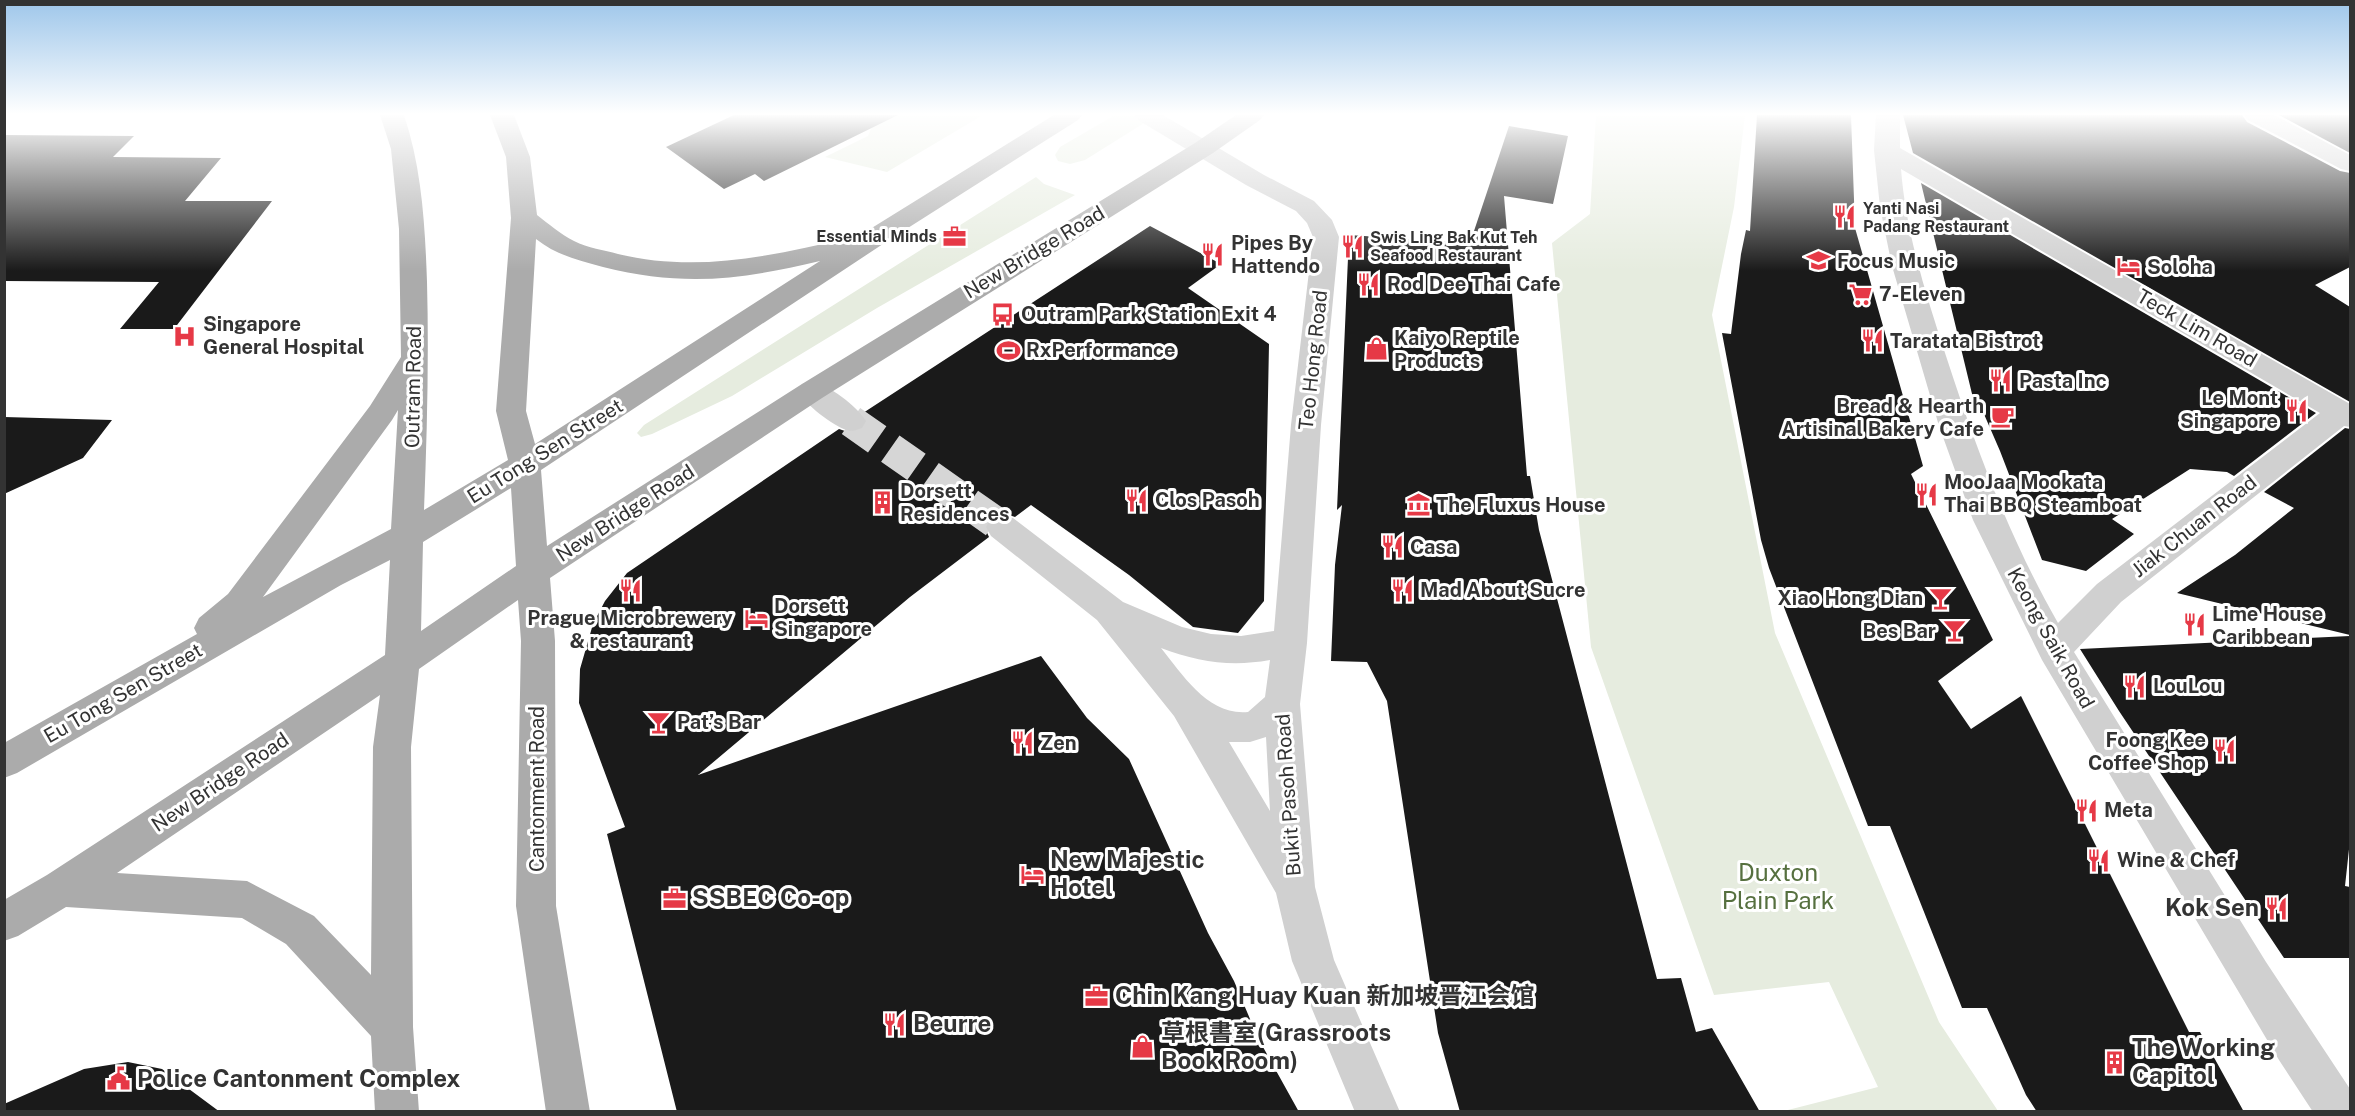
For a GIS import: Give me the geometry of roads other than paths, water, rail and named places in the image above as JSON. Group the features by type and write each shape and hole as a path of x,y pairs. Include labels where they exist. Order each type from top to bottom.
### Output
{"main road":[{"name":"Outram Road","path":"402,662 415,357 412,229 405,167"},
{"path":"519,167 524,218 511,411 525,465"},
{"name":"Eu Tong Sen Street","path":"4,762 329,576 407,536 525,465 988,167"},
{"name":"New Bridge Road","path":"4,922 61,888 402,662 532,572 812,391 1173,167"},
{"path":"524,218 566,247 620,263 687,273 735,271 869,242"},
{"path":"70,723 202,635 240,603 381,413 415,357"},
{"name":"Cantonment Road","path":"525,465 538,641 536,906 568,1112"},
{"path":"397,1112 392,1027 392,747 402,662"},
{"path":"61,888 247,900 300,930 392,1027"}],"street":[{"name":"Teo Hong Road","path":"1234,167 1305,206 1319,219 1326,237 1306,425 1290,643 1282,704"},
{"name":"Keong Saik Road","path":"1888,167 1894,223 1909,288 1956,432 1999,541 2054,650 2278,1021 2340,1112"},
{"name":"Teck Lim Road","path":"1916,167 2346,414"},
{"path":"812,391 851,421"},
{"name":"Jiak Chuan Road","path":"2054,650 2109,593 2346,414"},
{"name":"Bukit Pasoh Road","path":"1012,536 1109,610 1177,641 1227,650 1290,643"},
{"name":"Bukit Pasoh Road","path":"1109,610 1187,705 1295,887"},
{"name":"Bukit Pasoh Road","path":"1187,705 1218,725 1229,726 1260,723 1282,704"},
{"name":"Bukit Pasoh Road","path":"1282,704 1295,887 1313,961 1378,1112"}],"tunnel":[{"path":"851,421 1002,527"}],"place":[{"name":"Yanti Nasi Padang Restaurant","path":"1845,217"},
{"name":"Essential Minds","path":"955,236"},
{"name":"Swis Ling Bak Kut Teh Seafood Restaurant","path":"1352,246"},
{"name":"Pipes By Hattendo","path":"1213,254"},
{"name":"Focus Music","path":"1819,261"},
{"name":"Soloha","path":"2129,267"},
{"name":"Rod Dee Thai Cafe","path":"1369,284"},
{"name":"7-Eleven","path":"1861,294"},
{"name":"Outram Park Station Exit 4","path":"1003,314"},
{"name":"Singapore General Hospital","path":"185,336"},
{"name":"Taratata Bistrot","path":"1872,341"},
{"name":"Kaiyo Reptile Products","path":"1376,349"},
{"name":"RxPerformance","path":"1008,350"},
{"name":"Pasta Inc","path":"2001,381"},
{"name":"Le Mont Singapore","path":"2296,410"},
{"name":"Bread & Hearth Artisinal Bakery Cafe","path":"2002,417"},
{"name":"MooJaa Mookata Thai BBQ Steamboat","path":"1926,494"},
{"name":"Clos Pasoh","path":"1137,500"},
{"name":"Dorsett Residences","path":"882,503"},
{"name":"The Fluxus House","path":"1418,505"},
{"name":"Casa","path":"1392,547"},
{"name":"Mad About Sucre","path":"1402,590"},
{"name":"Prague Microbrewery & restaurant","path":"630,591"},
{"name":"Xiao Hong Dian","path":"1941,598"},
{"name":"Dorsett Singapore","path":"756,618"},
{"name":"Lime House Caribbean","path":"2194,625"},
{"name":"Bes Bar","path":"1954,631"},
{"name":"LouLou","path":"2135,686"},
{"name":"Pat’s Bar","path":"659,722"},
{"name":"Zen","path":"1022,743"},
{"name":"Foong Kee Coffee Shop","path":"2224,751"},
{"name":"Meta","path":"2086,810"},
{"name":"Wine & Chef","path":"2099,860"},
{"name":"New Majestic Hotel","path":"1032,874"},
{"name":"SSBEC Co-op","path":"674,898"},
{"name":"Kok Sen","path":"2277,908"},
{"name":"Chin Kang Huay Kuan 新加坡晋江会馆","path":"1097,996"},
{"name":"Beurre","path":"895,1024"},
{"name":"草根書室(Grassroots Book Room)","path":"1143,1047"},
{"name":"The Working Capitol","path":"2114,1062"},
{"name":"Police Cantonment Complex","path":"119,1079"}],"park label":[{"name":"Duxton Plain Park","path":"1778,887"}]}
